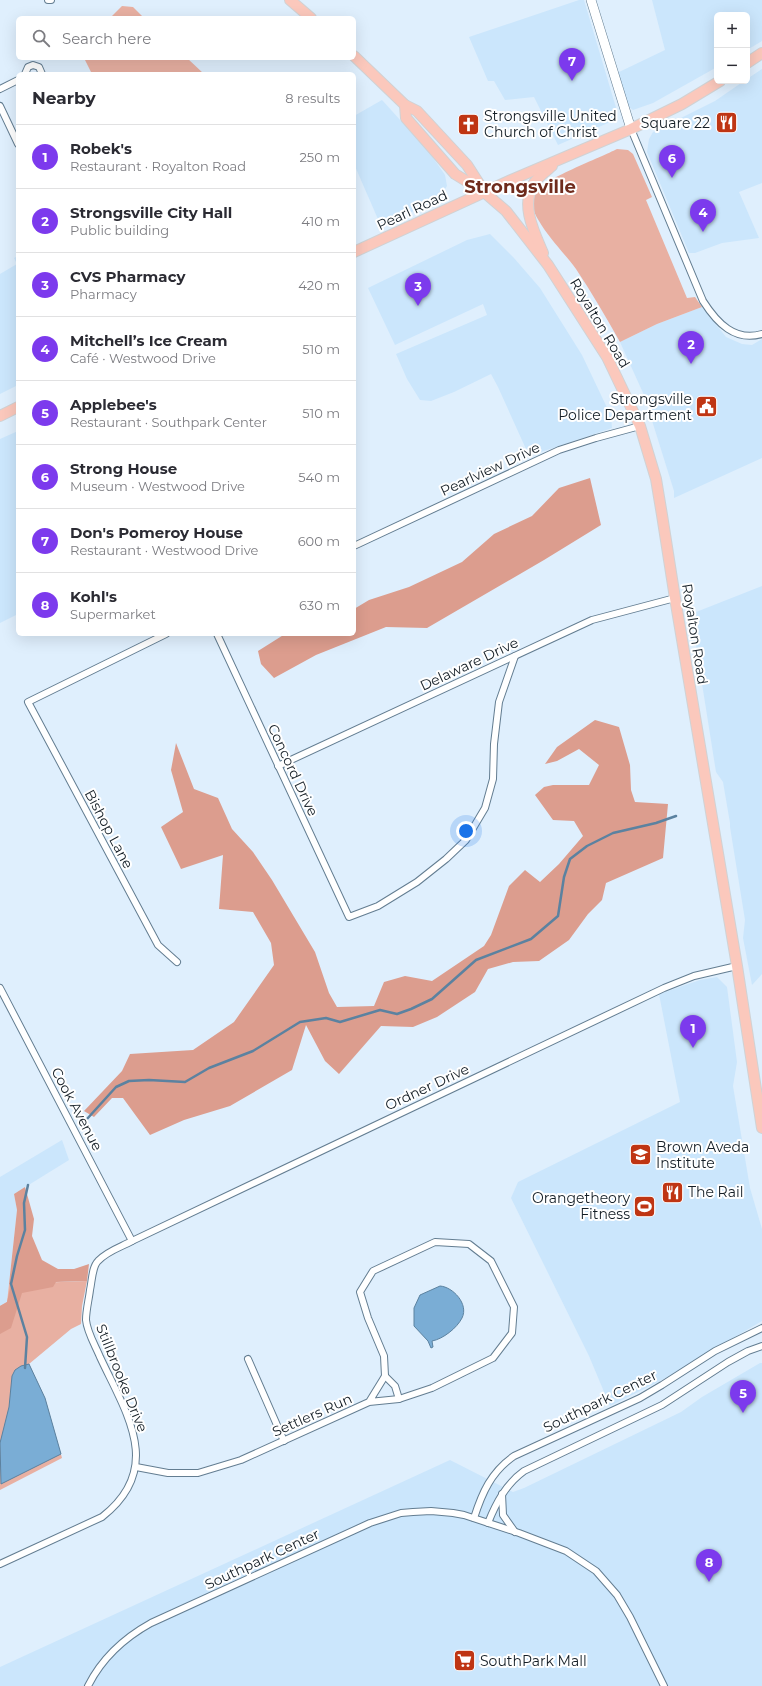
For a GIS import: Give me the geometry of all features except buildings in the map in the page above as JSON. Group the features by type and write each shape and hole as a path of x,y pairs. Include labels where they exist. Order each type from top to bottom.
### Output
{"main road":[{"path":"290,0 309,16"},
{"path":"750,61 762,53"},
{"name":"Royalton Road","path":"356,58 405,105 417,111 467,165 484,192"},
{"name":"Pearl Road","path":"356,251 484,192 631,128 682,104 715,84"},
{"name":"Royalton Road","path":"405,105 406,118 455,174 484,192 506,211 548,266 607,357 640,426 656,479 737,966 762,1128"},
{"path":"548,266 537,240 527,204 534,183 559,160"},
{"path":"0,416 16,408"}],"street":[{"path":"591,0 631,128 703,301 712,313 731,332 744,336 762,334"},
{"path":"26,72 28,67 33,65 39,67 41,72"},
{"path":"0,89 16,81"},
{"path":"0,106 16,140"},
{"name":"Pearlview Drive","path":"356,545 559,450 640,426"},
{"name":"Delaware Drive","path":"278,766 592,620 675,598"},
{"name":"Bishop Lane","path":"162,636 28,702 158,945 177,962"},
{"name":"Concord Drive","path":"217,636 349,917 378,906 417,882 446,859 466,840 484,808 493,779 494,744 499,702 515,656"},
{"name":"Ordner Drive","path":"132,1241 664,988 694,976 737,966"},
{"name":"Cook Avenue","path":"0,988 132,1241"},
{"name":"Stillbrooke Drive","path":"0,1564 102,1517 114,1508 122,1498 136,1467 137,1452 130,1423 94,1344 86,1320 91,1287 97,1262 109,1252 132,1241"},
{"name":"Settlers Run","path":"136,1467 168,1473 198,1473 241,1460 369,1402 399,1399 432,1388 494,1358 512,1333 514,1306 491,1261 469,1244 435,1242 373,1271 360,1292 368,1318 384,1356 385,1376"},
{"name":"Southpark Center","path":"474,1518 488,1482 499,1468 514,1456 640,1398 715,1351 762,1328"},
{"path":"488,1523 502,1494 516,1477 528,1469 662,1406 728,1362 762,1346"},
{"path":"248,1359 284,1440"},
{"path":"369,1402 385,1376 395,1386 399,1399"},
{"path":"502,1494 503,1515 515,1532"},
{"name":"Southpark Center","path":"88,1686 111,1653 128,1638 146,1626 360,1527 396,1515 418,1511 453,1513 474,1518 566,1551 588,1565 602,1577 617,1595 664,1686"}],"shaded area":[{"path":"579,0 584,0 617,111 608,123 558,145 534,97 505,100 494,81 488,81 469,37"},
{"path":"652,0 762,0 762,41 750,48 750,12 714,12 714,69 653,103 633,110 629,107 617,73 665,50"},
{"path":"122,6 133,7 142,16 112,16"},
{"path":"85,60 189,60 202,72 91,72"},
{"path":"762,69 762,183 739,192 759,238 722,243 695,253 689,253 647,152 649,139 653,132 715,101 740,84 750,84 750,77"},
{"path":"382,100 429,152 445,175 447,186 441,195 429,204 381,226 356,169 356,115"},
{"path":"617,149 628,150 633,154 652,197 646,200 687,298 695,297 702,307 657,324 620,342 576,269 537,218 532,204 534,193 548,182 559,175"},
{"path":"490,234 514,258 540,288 582,355 611,416 612,428 538,453 534,444 526,449 491,374 454,392 431,401 420,400 407,379 396,354 487,315 483,304 395,345 368,288 467,240"},
{"path":"16,265 16,386 0,394 0,274"},
{"path":"702,307 726,337 742,344 752,345 762,339 762,458 674,498 674,491 644,395 620,342 657,324"},
{"path":"16,432 16,615 0,623 0,439"},
{"path":"590,478 601,525 427,628 386,627 316,655 274,678 261,664 258,651 282,636 356,636 356,608 369,600 409,587 462,562 494,534 532,516 559,488"},
{"path":"762,586 762,974 752,985 743,938 745,920 730,823 723,782 716,772 691,614"},
{"path":"595,720 619,727 630,765 631,790 635,802 668,804 663,858 606,883 602,900 588,914 569,940 539,961 513,962 488,969 475,992 437,1017 413,1027 381,1026 339,1074 325,1061 306,1025 292,1070 230,1106 184,1120 150,1135 123,1098 112,1098 94,1117 84,1111 122,1071 130,1054 193,1050 234,1022 274,965 271,943 253,912 219,909 223,855 181,869 161,827 183,812 171,770 176,743 194,789 218,798 232,829 253,852 272,880 315,952 329,993 337,1007 374,1006 384,982 405,976 432,981 484,946 491,935 509,886 525,870 540,882 559,864 583,836 574,821 553,820 535,795 544,787 553,785 589,785 599,765 579,749 557,761 545,764 557,747"},
{"path":"717,977 727,987 737,1062 733,1086 750,1188 762,1229 762,1321 662,1380 610,1406 589,1356 511,1198 518,1182 680,1102 659,994 700,980"},
{"path":"62,1140 69,1160 14,1194 17,1210 7,1302 0,1306 0,1177"},
{"path":"25,1187 34,1219 32,1236 42,1260 58,1269 74,1269 89,1264 87,1281 56,1282 53,1287 22,1293 11,1328 0,1334 0,1306 7,1302 11,1284 9,1284 17,1210 14,1194"},
{"path":"87,1281 82,1306 81,1324 71,1329 29,1364 45,1398 62,1458 0,1490 0,1306 7,1302 9,1284"},
{"path":"762,1363 762,1686 0,1686 0,1667 450,1460 513,1492 681,1412 702,1397"}],"water":[{"path":"440,1286 450,1289 455,1293 462,1302 464,1313 460,1322 453,1329 441,1338 432,1341 433,1347 431,1348 428,1341 414,1326 414,1308 420,1295"},
{"path":"29,1364 45,1398 61,1454 1,1484 0,1443 9,1407 12,1376 15,1370 21,1366"}],"waterway":[{"path":"87,1119 116,1087 129,1081 149,1080 185,1082 209,1068 253,1051 300,1022 326,1018 340,1022 380,1010 397,1014 432,999 476,960 531,939 558,916 564,877 570,859 587,846 613,833 656,823 676,816"},
{"path":"25,1368 27,1337 11,1284 17,1256 25,1230 24,1203 28,1185"}],"place":[{"name":"Don's Pomeroy House","path":"572,81"},
{"name":"Square 22","path":"726,123"},
{"name":"Strongsville United Church of Christ","path":"468,124"},
{"name":"Strong House","path":"672,178"},
{"name":"Mitchell’s Ice Cream","path":"703,232"},
{"name":"CVS Pharmacy","path":"418,306"},
{"name":"Strongsville City Hall","path":"691,364"},
{"name":"Strongsville Police Department","path":"707,407"},
{"name":"Robek's","path":"693,1048"},
{"name":"Brown Aveda Institute","path":"640,1155"},
{"name":"The Rail","path":"673,1192"},
{"name":"Orangetheory Fitness","path":"645,1206"},
{"name":"Applebee's","path":"743,1413"},
{"name":"Kohl's","path":"709,1582"},
{"name":"SouthPark Mall","path":"464,1661"}],"district":[{"name":"Strongsville","path":"520,187"}]}
